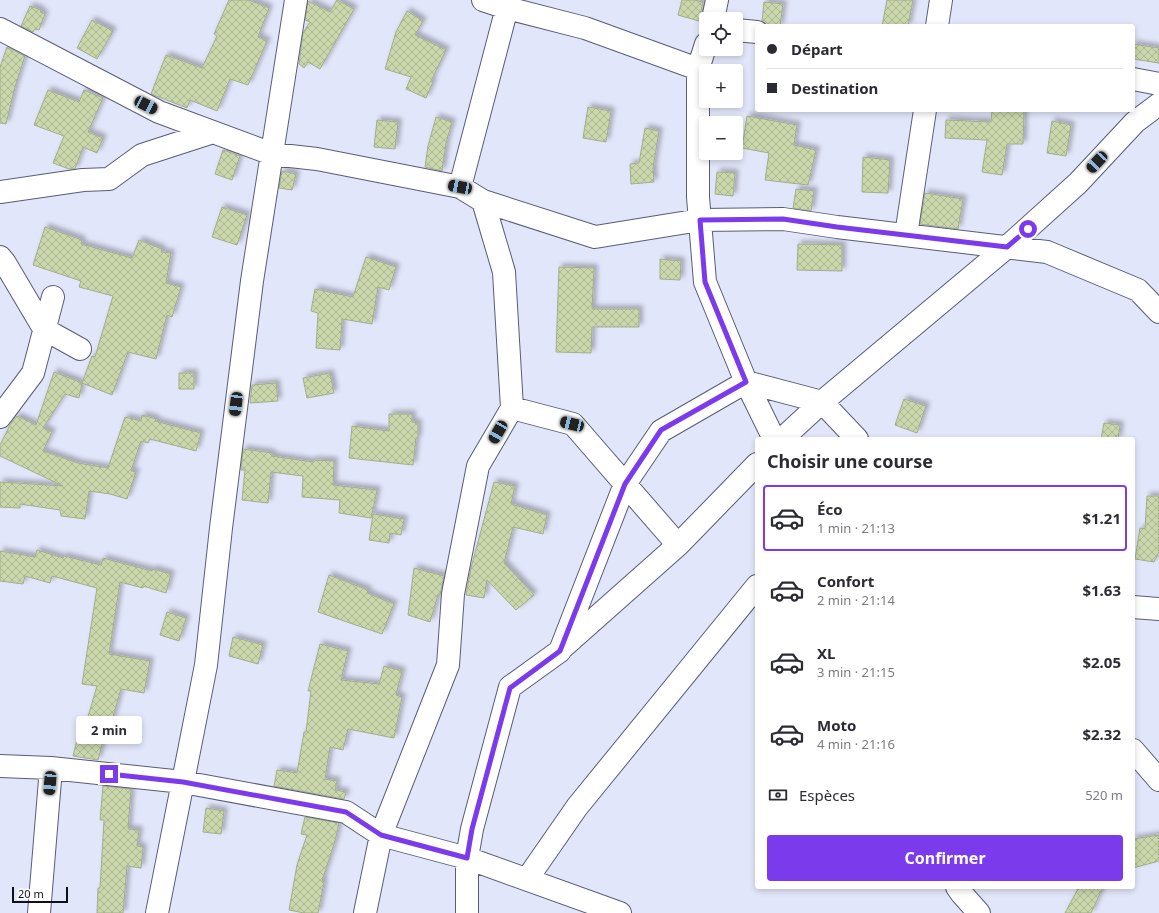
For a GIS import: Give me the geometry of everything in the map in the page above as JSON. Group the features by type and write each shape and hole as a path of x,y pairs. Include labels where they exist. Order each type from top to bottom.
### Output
{"street":[{"path":"157,913 206,665 222,520 251,288 296,0"},
{"path":"483,0 508,4 585,28 698,69"},
{"path":"714,12 717,0"},
{"path":"937,24 941,0"},
{"path":"460,187 508,4"},
{"path":"0,29 159,112 272,154 317,159 460,187 483,201 596,237 700,220 783,219 837,227 1047,252 1138,290 1159,312"},
{"path":"743,31 755,32"},
{"path":"702,56 698,69 698,197 705,282 746,382 773,437"},
{"path":"1135,79 1159,84"},
{"path":"784,437 822,402 1007,247 1078,183 1135,122 1159,104"},
{"path":"906,235 925,112"},
{"path":"0,192 83,180 109,179 142,155 213,132"},
{"path":"365,913 381,835 448,665 453,594 478,466 512,408 504,272 483,201"},
{"path":"0,257 44,328 80,349"},
{"path":"0,417 33,373 53,297"},
{"path":"560,651 625,484 661,430 746,382 822,402 855,437"},
{"path":"512,408 572,424 678,545"},
{"path":"467,913 467,858 472,829 510,688 560,651 678,545 755,466"},
{"path":"527,879 577,807 755,588"},
{"path":"1135,607 1159,609"},
{"path":"1135,752 1159,780"},
{"path":"0,766 51,768 183,782 346,812 381,835 467,858 620,913"},
{"path":"39,913 51,768"},
{"path":"958,889 979,913"}],"building":[{"path":"229,0 249,0 269,8 258,37 267,41 248,85 230,79 217,111 190,100 187,108 151,94 166,55 202,68 217,36 214,34"},
{"path":"337,0 354,9 320,69 308,62 304,68 299,64 303,33 310,22 305,20 308,1 330,12"},
{"path":"682,0 703,2 701,12 699,12 699,21 678,15"},
{"path":"887,0 913,0 908,24 882,24"},
{"path":"764,2 783,4 780,24 766,24 762,21"},
{"path":"30,6 41,10 40,12 45,14 39,30 35,29 33,32 21,26"},
{"path":"407,11 423,21 415,35 446,50 431,81 433,82 426,98 406,89 411,77 385,69 396,32"},
{"path":"92,20 113,31 97,59 77,48"},
{"path":"1135,44 1159,48 1159,63 1135,59"},
{"path":"7,47 25,56 15,87 6,124 0,123 0,67"},
{"path":"48,90 79,102 84,90 103,98 88,132 103,138 97,153 83,147 75,169 69,169 53,163 64,136 34,125"},
{"path":"588,107 611,111 606,142 583,138"},
{"path":"992,112 1024,112 1023,144 1007,144 1002,175 982,172 987,140 945,138 946,120 991,122"},
{"path":"747,116 797,125 794,145 816,150 808,185 765,180 769,153 743,148"},
{"path":"436,117 452,122 446,143 442,171 425,167 428,146"},
{"path":"377,120 398,122 395,149 374,147"},
{"path":"1052,121 1071,125 1066,156 1047,153"},
{"path":"645,128 659,131 653,168 654,182 631,184 630,164 639,163"},
{"path":"223,150 240,156 232,180 215,174"},
{"path":"863,157 890,160 888,193 862,192"},
{"path":"282,171 296,174 292,190 279,188"},
{"path":"717,172 735,173 733,196 715,194"},
{"path":"796,189 814,191 811,211 793,208"},
{"path":"925,193 963,199 958,229 920,224"},
{"path":"222,207 247,215 237,245 212,237"},
{"path":"45,227 82,240 81,244 132,258 139,240 162,249 161,252 171,253 166,283 181,287 172,317 167,315 156,359 128,352 112,395 82,383 92,356 95,357 113,296 79,287 81,281 33,265"},
{"path":"798,244 842,245 842,271 797,270"},
{"path":"366,257 396,267 389,290 378,287 372,324 342,319 340,350 316,348 318,313 311,311 315,289 353,297"},
{"path":"660,259 681,261 680,280 660,279"},
{"path":"559,267 594,268 592,309 639,309 639,327 592,327 591,353 556,352"},
{"path":"54,372 82,383 79,398 65,394 43,428 52,432 43,451 78,463 108,468 125,417 141,421 142,415 156,419 155,421 201,433 196,451 150,439 148,443 141,441 131,471 136,472 127,499 110,494 89,491 85,519 61,516 60,510 20,504 20,508 0,507 0,482 63,486 0,456 0,445 10,425 17,416 36,425"},
{"path":"179,373 194,373 194,389 179,389"},
{"path":"330,373 334,393 307,398 303,378"},
{"path":"276,383 278,401 250,403 252,385"},
{"path":"904,399 926,406 917,433 895,425"},
{"path":"389,414 412,414 412,422 418,423 418,438 416,438 413,465 349,458 352,426 389,431"},
{"path":"1104,423 1120,425 1118,437 1101,437"},
{"path":"243,449 272,453 272,456 313,462 313,460 334,461 333,485 377,490 371,518 339,513 340,500 302,497 303,476 271,472 268,503 242,500 245,470 241,470"},
{"path":"494,482 515,486 511,504 547,515 543,534 513,527 504,563 534,595 516,610 487,580 484,598 466,595 471,568"},
{"path":"1147,496 1159,496 1159,552 1154,562 1135,559 1140,528 1145,529"},
{"path":"373,514 404,519 401,535 390,533 389,543 369,540"},
{"path":"37,550 63,558 64,556 101,565 103,558 152,571 153,569 171,574 166,593 143,586 143,588 120,582 109,654 150,661 144,693 121,689 108,734 105,733 98,760 73,756 78,736 82,737 97,686 82,684 97,588 52,576 50,583 25,576 23,584 0,581 0,551 35,557"},
{"path":"414,568 444,576 440,595 438,595 430,622 408,615"},
{"path":"329,575 368,590 367,593 394,604 382,634 318,612"},
{"path":"167,612 186,618 179,641 160,635"},
{"path":"233,637 263,645 258,664 229,656"},
{"path":"320,644 348,651 341,680 379,684 384,666 402,671 396,695 402,697 394,738 348,729 343,750 330,747 325,779 337,781 335,790 346,792 344,799 274,786 277,770 297,773 304,732 306,732 311,691 308,691"},
{"path":"103,786 131,789 128,829 139,830 137,846 143,847 141,868 127,866 123,913 97,913 104,820 100,820"},
{"path":"206,808 224,811 221,834 203,832"},
{"path":"305,817 339,823 335,841 322,881 324,882 318,913 304,913 289,910 297,865 307,835 301,834"},
{"path":"1159,835 1159,861 1135,867 1135,839"},
{"path":"1078,889 1102,889 1091,913 1065,913"}],"route":[{"path":"109,774 183,782 346,812 381,835 467,858 472,829 510,688 560,651 625,484 661,430 746,382 705,282 700,220 783,219 837,227 1007,247 1028,229"}]}
